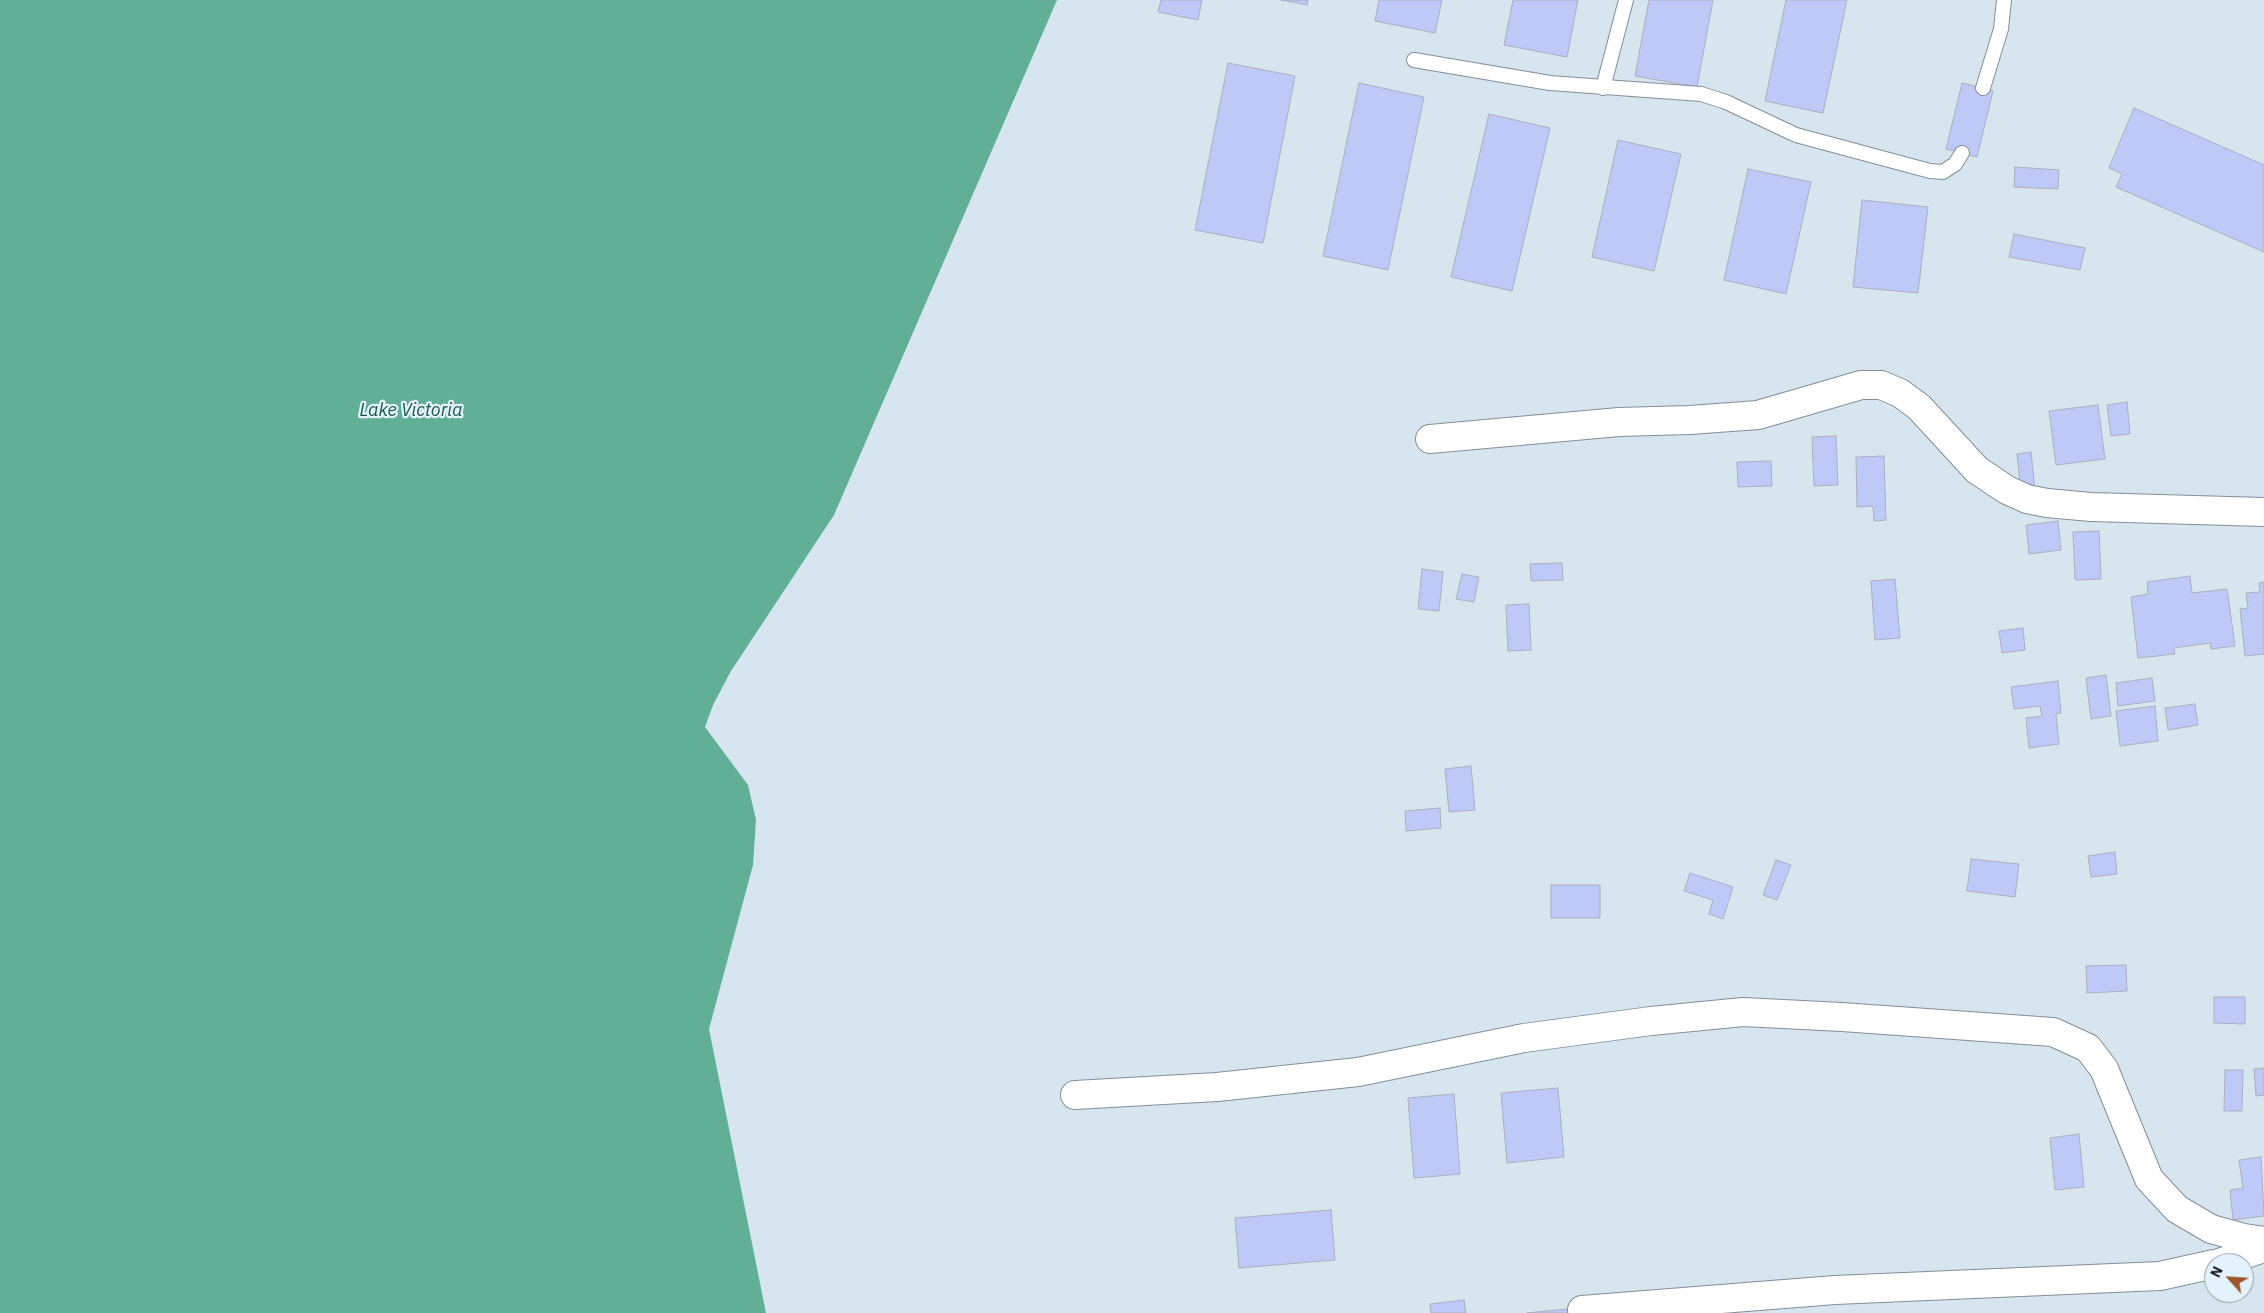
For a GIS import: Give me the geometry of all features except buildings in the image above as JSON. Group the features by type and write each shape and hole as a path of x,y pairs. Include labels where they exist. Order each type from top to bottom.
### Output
{"street":[{"path":"1430,439 1610,423 1690,420 1758,414 1861,385 1881,385 1900,393 1919,407 1977,470 2007,490 2027,499 2091,507 2264,512"},
{"path":"1075,1095 1217,1087 1358,1072 1524,1038 1651,1021 1743,1012 2053,1032 2088,1048 2104,1069 2149,1179 2176,1209 2211,1229 2244,1238 2264,1240"},
{"path":"2249,1253 2264,1248"},
{"path":"1582,1310 1712,1298 1884,1288 2160,1276 2204,1266"}],"lane":[{"path":"1603,88 1626,0"},
{"path":"1983,88 2001,29 2004,0"},
{"path":"1414,60 1541,82 1701,94 1726,102 1796,135 1930,172 1943,172 1955,164 1962,152"}],"water":[{"name":"Lake Victoria","path":"0,0 1057,0 834,515 731,671 713,705 705,727 748,785 756,820 753,865 709,1029 766,1313 0,1313"}]}
